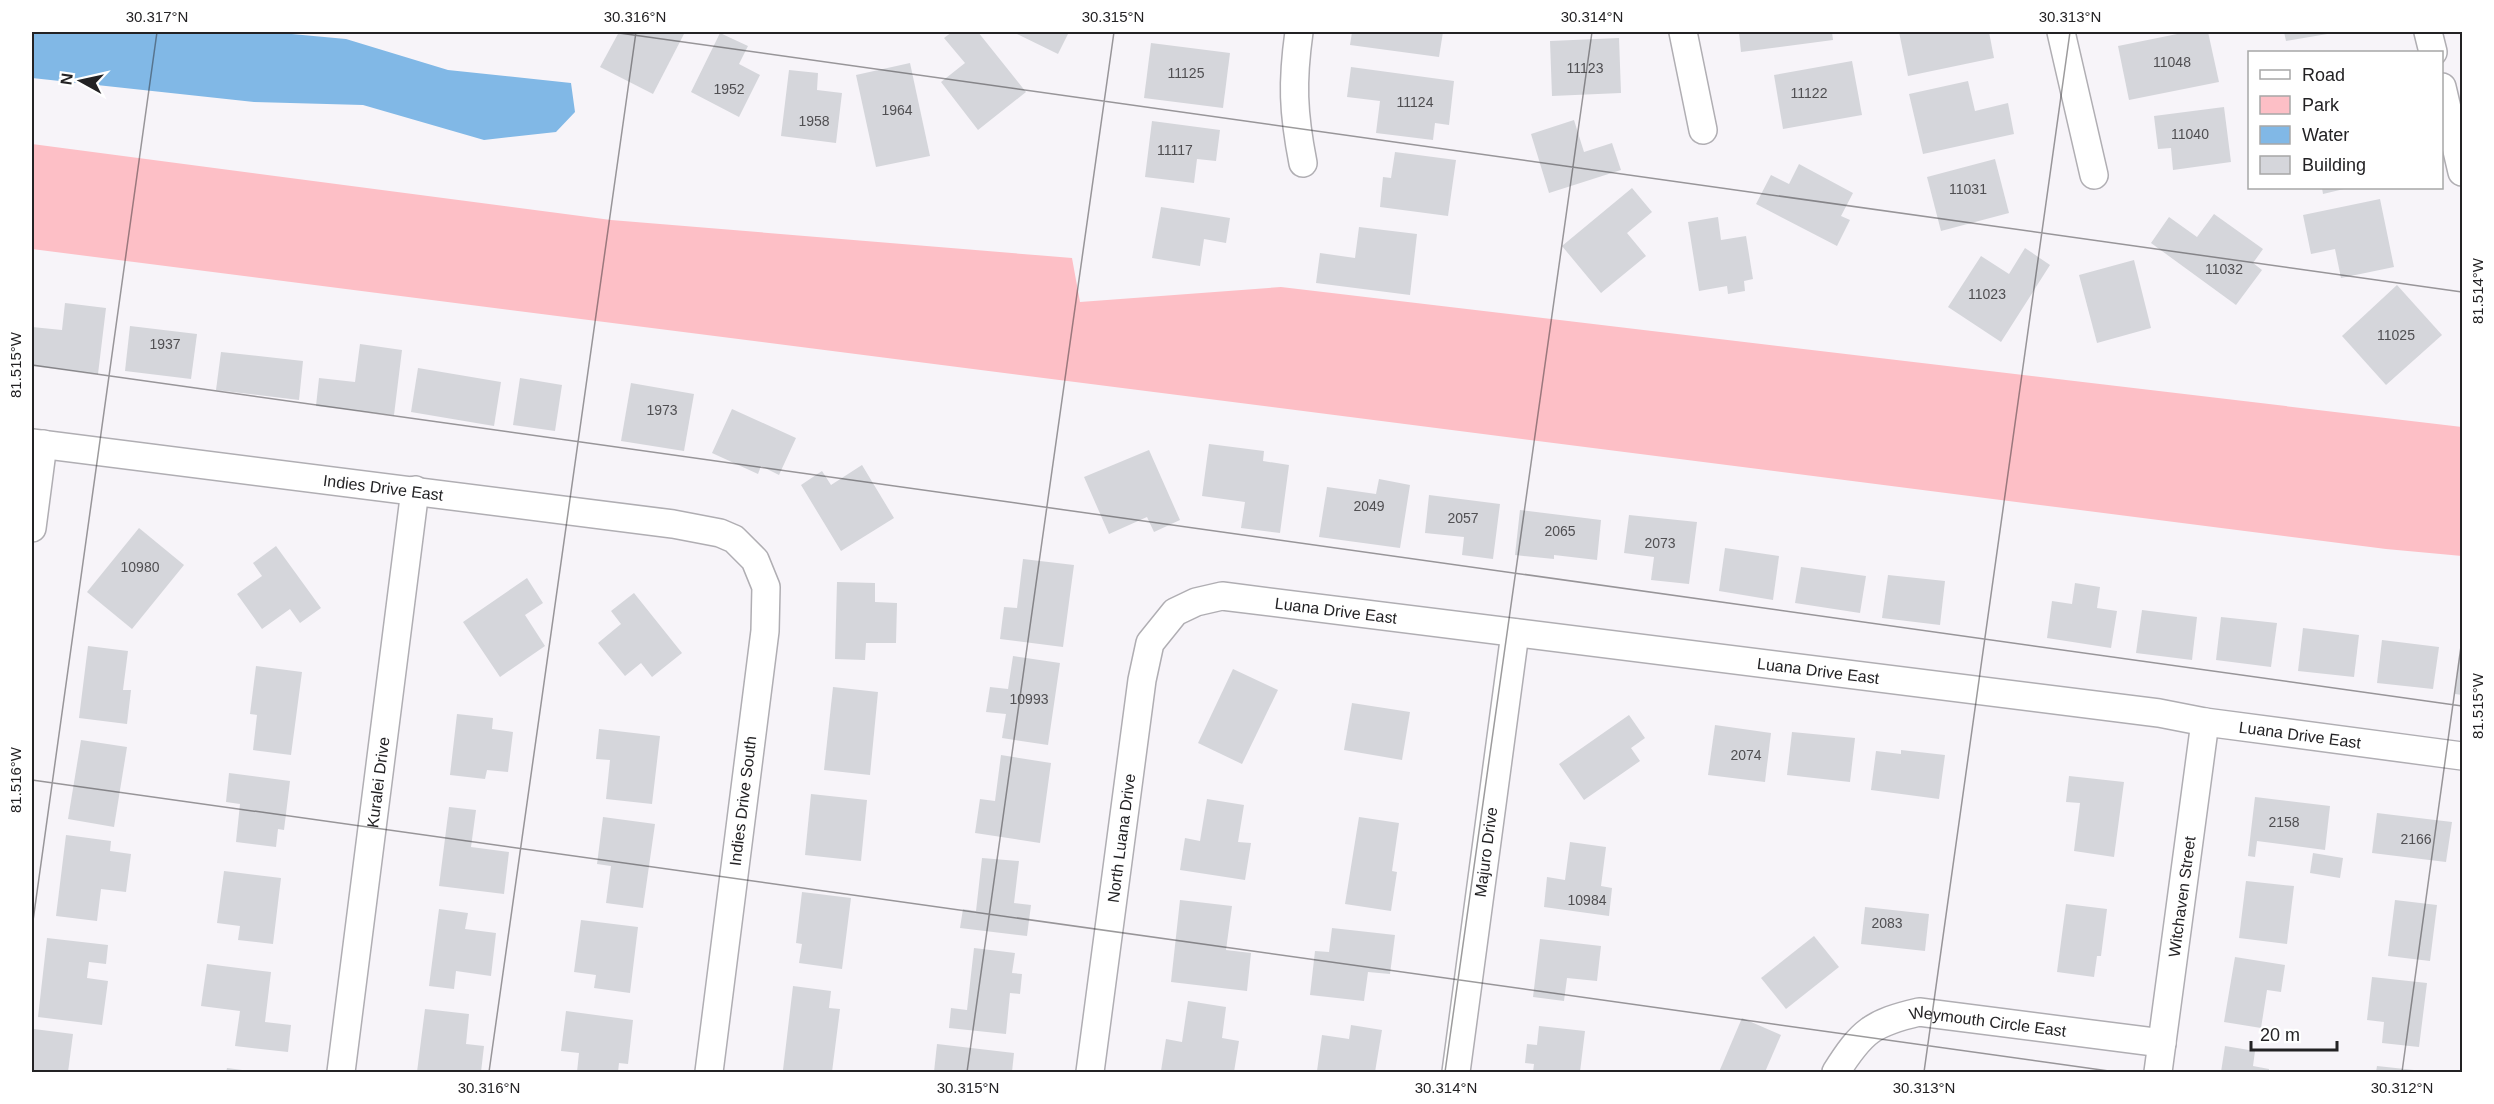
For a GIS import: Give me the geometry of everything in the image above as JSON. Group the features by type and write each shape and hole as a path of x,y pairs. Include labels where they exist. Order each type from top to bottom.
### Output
{"street":[{"path":"1299,32 1293,75 1294,109 1303,163"},
{"path":"1683,32 1703,130"},
{"path":"2061,32 2094,176"},
{"path":"2428,32 2433,51"},
{"path":"2443,91 2463,172"},
{"path":"32,528 38,444"},
{"name":"Indies Drive East","path":"38,444 673,524 720,533 734,539"},
{"name":"Kuralei Drive","path":"341,1072 415,490"},
{"name":"Indies Drive South","path":"709,1072 765,631 766,587 755,560 734,539"},
{"name":"Luana Drive East","path":"1174,612 1196,602 1222,596 2160,713 2205,722 2463,756"},
{"name":"North Luana Drive","path":"1090,1072 1142,680 1150,643 1174,612"},
{"name":"Majuro Drive","path":"1456,1072 1515,633"},
{"name":"Witchaven Street","path":"2158,1072 2184,894 2205,722"},
{"name":"Weymouth Circle East","path":"1836,1072 1854,1044 1871,1028 1889,1019 1919,1012 2162,1043"}],"green space":[{"path":"32,144 611,220 1072,258 1080,302 1281,287 2462,427 2462,556 2386,549 32,249"}],"water":[{"path":"32,32 270,32 346,39 448,70 571,83 575,112 556,132 484,140 363,105 254,102 32,78"}],"building":[{"path":"619,32 685,32 653,94 600,67"},
{"path":"952,32 978,32 1026,92 978,130 941,82 965,63 944,38"},
{"path":"1013,32 1069,32 1058,54"},
{"path":"1352,32 1443,32 1439,57 1350,45"},
{"path":"1739,32 1832,32 1833,40 1741,52"},
{"path":"1899,32 1989,32 1994,58 1908,76"},
{"path":"2187,32 2208,32 2219,82 2129,100 2118,46"},
{"path":"2284,32 2333,32 2333,33 2286,41"},
{"path":"720,33 748,46 739,64 760,75 739,117 691,92"},
{"path":"1619,38 1621,93 1552,96 1550,41"},
{"path":"1151,43 1230,53 1223,108 1144,98"},
{"path":"1852,61 1862,115 1783,129 1774,75"},
{"path":"910,63 930,156 876,167 856,75"},
{"path":"1351,67 1454,81 1449,125 1435,123 1433,140 1376,133 1380,101 1347,97"},
{"path":"789,70 818,73 817,90 842,93 836,143 781,136"},
{"path":"1968,81 1975,111 2008,103 2014,134 1923,154 1909,94"},
{"path":"2224,107 2231,162 2173,170 2171,148 2158,149 2154,116"},
{"path":"1574,120 1584,152 1612,143 1621,170 1549,193 1531,134"},
{"path":"1152,121 1220,130 1216,161 1197,159 1194,183 1145,177"},
{"path":"1395,152 1456,160 1448,216 1380,207 1383,177 1391,178"},
{"path":"1995,159 2009,213 1941,231 1927,177"},
{"path":"1799,164 1853,193 1841,216 1850,220 1837,246 1756,204 1771,175 1789,184"},
{"path":"1632,188 1652,212 1627,233 1646,256 1601,293 1562,246"},
{"path":"2322,189 2344,189 2323,194"},
{"path":"2380,199 2394,267 2341,278 2335,249 2311,254 2303,215"},
{"path":"1161,207 1230,218 1226,243 1204,239 1200,266 1152,258"},
{"path":"2214,214 2263,249 2253,263 2262,270 2236,305 2151,243 2169,217 2197,237"},
{"path":"1718,217 1721,240 1746,236 1753,279 1744,281 1745,291 1728,294 1727,286 1699,291 1688,222"},
{"path":"1359,227 1417,234 1410,295 1316,283 1320,253 1355,258"},
{"path":"2025,248 2050,265 2001,342 1948,307 1981,256 2009,274"},
{"path":"2134,260 2151,328 2097,343 2079,275"},
{"path":"2397,285 2442,335 2386,385 2342,336"},
{"path":"65,303 106,308 98,374 32,366 32,327 62,330"},
{"path":"130,326 197,334 191,379 125,371"},
{"path":"360,344 402,350 394,415 316,406 319,378 355,382"},
{"path":"221,352 303,361 299,400 216,390"},
{"path":"418,368 501,382 494,426 411,412"},
{"path":"520,378 562,385 555,431 513,425"},
{"path":"631,383 694,394 684,451 621,441"},
{"path":"732,409 796,438 779,475 761,466 758,474 712,453"},
{"path":"1209,444 1264,451 1263,461 1289,465 1280,533 1241,528 1245,502 1202,496"},
{"path":"1149,450 1180,520 1154,532 1147,517 1109,534 1084,477"},
{"path":"862,465 894,518 841,551 801,485 822,471 831,485"},
{"path":"1379,479 1410,485 1400,548 1319,537 1327,487 1376,494"},
{"path":"1429,495 1500,504 1493,559 1462,555 1464,537 1425,533"},
{"path":"1520,510 1601,520 1597,560 1554,555 1554,559 1515,555"},
{"path":"1629,515 1697,522 1689,584 1651,580 1654,557 1624,553"},
{"path":"139,528 184,565 132,629 87,592"},
{"path":"276,546 321,608 300,623 290,609 262,629 237,594 262,576 253,563"},
{"path":"1725,548 1779,556 1773,600 1719,591"},
{"path":"1023,559 1074,565 1063,647 1000,639 1004,607 1017,608"},
{"path":"1801,567 1866,576 1860,613 1795,603"},
{"path":"1888,575 1945,581 1940,625 1882,618"},
{"path":"527,578 543,603 525,615 545,646 500,677 463,622"},
{"path":"837,582 875,583 875,602 897,603 896,643 866,643 865,660 835,659"},
{"path":"2075,583 2100,587 2097,608 2117,611 2111,648 2047,638 2052,601 2072,604"},
{"path":"634,593 682,653 652,677 641,663 625,676 598,643 621,624 611,611"},
{"path":"2142,610 2197,617 2192,660 2136,653"},
{"path":"2221,617 2277,623 2271,667 2216,660"},
{"path":"2303,628 2359,635 2354,677 2298,671"},
{"path":"2382,640 2439,647 2433,689 2377,683"},
{"path":"88,646 128,651 123,690 131,690 127,724 79,718"},
{"path":"2462,646 2462,695 2455,694"},
{"path":"1013,656 1060,663 1048,745 1002,738 1006,714 986,712 990,687 1008,689"},
{"path":"256,666 302,672 291,755 253,750 257,715 250,714"},
{"path":"1233,669 1278,690 1242,764 1198,743"},
{"path":"833,687 878,692 870,775 824,770"},
{"path":"1352,703 1410,712 1402,760 1344,750"},
{"path":"457,714 493,718 492,729 513,732 508,772 487,770 485,779 450,775"},
{"path":"1629,715 1645,738 1631,748 1640,761 1584,800 1559,764"},
{"path":"1715,725 1771,733 1765,782 1708,775"},
{"path":"599,729 660,736 652,804 606,799 610,760 596,759"},
{"path":"1792,732 1855,738 1850,782 1787,775"},
{"path":"81,740 127,747 114,827 68,819"},
{"path":"1901,750 1945,755 1939,799 1871,790 1876,751 1901,754"},
{"path":"1001,755 1051,763 1040,843 975,833 980,799 995,801"},
{"path":"229,773 290,781 284,830 278,829 276,847 236,842 240,804 226,802"},
{"path":"2069,776 2124,782 2114,857 2074,851 2080,803 2066,802"},
{"path":"811,794 867,800 861,861 805,855"},
{"path":"2255,797 2330,806 2325,850 2257,841 2255,857 2248,856"},
{"path":"1207,799 1244,805 1238,842 1251,843 1245,880 1180,870 1185,838 1200,841"},
{"path":"449,807 476,810 471,847 509,852 504,894 439,886"},
{"path":"2377,813 2452,822 2446,862 2372,853"},
{"path":"603,817 655,824 643,908 606,903 611,866 597,864"},
{"path":"1359,817 1399,823 1392,871 1397,872 1391,911 1345,904"},
{"path":"66,835 111,841 110,851 131,854 126,892 101,889 97,921 56,916"},
{"path":"1570,842 1606,847 1601,886 1612,888 1609,916 1544,907 1547,877 1565,880"},
{"path":"2313,853 2343,858 2340,878 2310,873"},
{"path":"982,858 1019,861 1014,903 1031,905 1027,936 960,928 963,909 976,911"},
{"path":"224,871 281,878 273,944 238,940 240,926 217,923"},
{"path":"2246,881 2294,886 2287,944 2239,938"},
{"path":"802,892 851,898 842,969 799,963 802,944 796,943"},
{"path":"1180,900 1232,906 1226,950 1251,953 1247,991 1171,982"},
{"path":"2395,900 2437,905 2430,961 2388,956"},
{"path":"2066,904 2107,909 2101,956 2097,956 2094,977 2057,972"},
{"path":"1865,907 1929,914 1925,951 1861,944"},
{"path":"439,909 468,913 465,929 496,933 491,976 456,971 454,989 429,986"},
{"path":"581,920 638,927 630,993 594,988 596,975 574,972"},
{"path":"1332,928 1395,935 1390,974 1368,972 1364,1001 1310,995 1315,951 1329,952"},
{"path":"1814,936 1839,967 1786,1009 1761,978"},
{"path":"47,938 108,945 106,964 89,962 87,978 108,981 102,1025 38,1017"},
{"path":"1540,939 1601,946 1597,981 1567,978 1564,1001 1533,997"},
{"path":"974,948 1015,953 1012,973 1022,974 1020,994 1010,993 1006,1034 949,1028 951,1008 967,1010"},
{"path":"2235,957 2285,965 2281,992 2267,990 2261,1028 2224,1022"},
{"path":"207,964 271,972 265,1022 291,1025 288,1052 235,1046 240,1011 201,1006"},
{"path":"2372,977 2427,983 2419,1047 2382,1043 2384,1022 2367,1020"},
{"path":"793,986 831,991 829,1008 840,1009 832,1072 783,1070"},
{"path":"1188,1001 1226,1007 1222,1038 1239,1041 1234,1072 1161,1071 1166,1039 1182,1042"},
{"path":"425,1009 469,1014 466,1044 484,1046 481,1072 417,1072"},
{"path":"566,1011 633,1020 628,1064 619,1063 618,1072 577,1072 579,1053 561,1051"},
{"path":"1742,1018 1781,1035 1765,1072 1719,1072"},
{"path":"1351,1025 1382,1030 1375,1072 1317,1071 1322,1035 1349,1039"},
{"path":"1539,1026 1585,1031 1580,1072 1533,1072 1534,1064 1525,1063 1527,1044 1537,1045"},
{"path":"34,1029 73,1034 68,1072 32,1072"},
{"path":"937,1044 1014,1053 1012,1072 934,1072"},
{"path":"2225,1046 2255,1051 2253,1066 2269,1069 2269,1072 2221,1072"},
{"path":"2377,1066 2414,1070 2414,1072 2376,1072"},
{"path":"227,1068 250,1071 250,1072 226,1072"}]}
